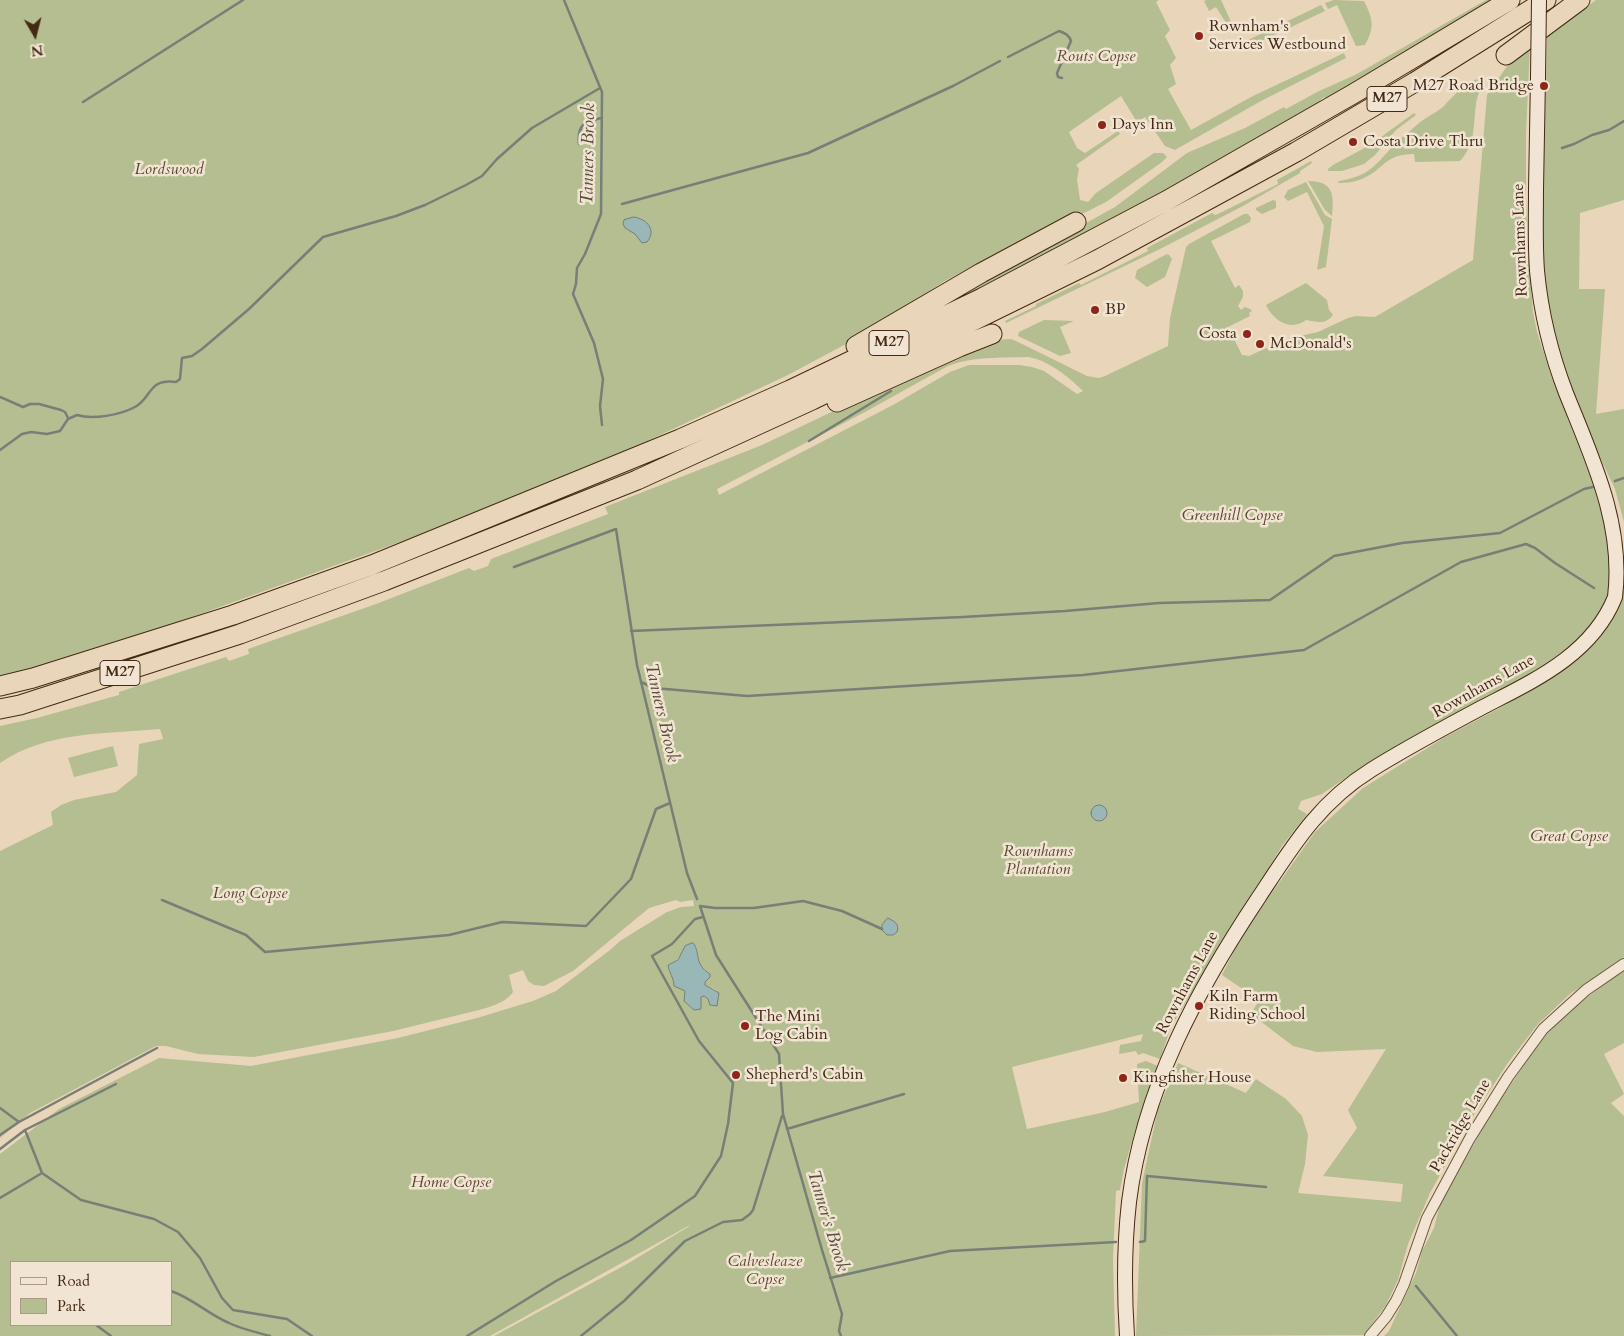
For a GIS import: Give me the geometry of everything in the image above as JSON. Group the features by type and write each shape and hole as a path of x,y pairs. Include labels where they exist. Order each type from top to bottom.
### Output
{"highway":[{"name":"M27","path":"0,686 33,678 233,615 372,565 680,439 790,390 982,298 1166,201 1353,94 1510,0"},
{"name":"M27","path":"636,480 812,400 1097,260 1296,152 1415,82 1546,0"},
{"path":"1506,55 1580,0"},
{"name":"M27","path":"790,390 820,368 981,273 1076,222"},
{"name":"M27","path":"0,709 20,705 240,634 393,577 636,480 751,439 992,334"}],"street":[{"name":"Rownhams Lane","path":"1127,1336 1124,1288 1127,1225 1136,1163 1144,1129 1154,1094 1176,1042 1199,995 1240,926 1300,837 1332,799 1356,779 1390,758 1525,686 1569,658 1593,634 1616,596 1623,570 1623,539 1616,504 1603,471 1565,390 1551,349 1543,312 1536,253 1539,0"},
{"name":"Packridge Lane","path":"1370,1336 1396,1301 1404,1284 1427,1218 1470,1138 1508,1077 1543,1029 1586,990 1624,964"}],"green space":[{"path":"0,0 1159,0 1156,2 1170,30 1165,36 1176,58 1170,65 1176,84 1168,89 1191,130 1253,96 1344,53 1346,58 1261,101 1175,150 1165,146 1145,117 1137,122 1121,96 1069,132 1077,148 1085,153 1118,131 1120,134 1076,165 1079,169 1077,179 1080,200 1088,202 1096,193 1154,153 1163,153 1167,157 1162,162 1106,202 1078,216 1034,233 943,282 859,337 788,375 590,468 414,537 95,652 0,678"},
{"path":"1221,0 1232,24 1228,26 1216,7 1209,11 1204,1"},
{"path":"1334,0 1364,1 1372,23 1365,45 1356,46 1337,5 1328,9 1325,3"},
{"path":"1486,0 1494,0 1328,100 1324,97 1308,111 1122,216 948,305 946,302 1115,207 1187,153 1245,128 1284,107 1286,109 1317,92 1357,74"},
{"path":"1596,0 1624,0 1624,200 1580,213 1579,289 1605,289 1596,414 1624,409 1624,522 1615,489 1572,398 1544,298 1539,219 1544,203 1542,190 1543,95 1546,90 1547,34"},
{"path":"1321,5 1325,11 1251,46 1243,45 1242,43"},
{"path":"1530,46 1526,133 1526,200 1533,312 1537,332 1552,378 1608,508 1610,591 1595,623 1572,648 1538,671 1366,764 1322,794 1301,801 1298,809 1307,814 1282,846 1171,1027 1160,1059 1143,1053 1138,1055 1136,1051 1119,1054 1120,1045 1141,1041 1143,1034 1012,1067 1027,1129 1105,1112 1139,1102 1137,1064 1146,1061 1158,1066 1135,1131 1120,1190 1116,1191 1113,1259 1115,1336 494,1336 627,1264 690,1225 490,1336 0,1336 0,1154 59,1109 159,1058 251,1066 398,1038 477,1018 533,1001 556,991 620,941 667,912 681,907 694,906 693,900 680,902 676,900 649,908 573,971 544,986 534,985 528,981 523,970 509,975 513,992 510,996 480,1010 393,1031 254,1057 198,1054 166,1046 156,1046 30,1113 0,1138 0,851 53,825 51,812 61,805 74,800 116,792 137,775 139,744 163,739 160,729 77,736 37,745 0,763 0,726 37,718 119,695 119,692 226,657 229,661 249,654 248,649 376,604 469,568 474,571 488,566 491,559 608,514 605,507 762,445 840,408 997,340 1011,339 1016,341 1087,376 1099,378 1105,376 1168,346 1170,318 1186,247 1244,214 1248,214 1251,218 1250,222 1211,241 1235,288 1239,285 1243,291 1243,297 1238,306 1241,310 1245,307 1252,311 1249,313 1250,316 1228,327 1242,355 1249,356 1286,339 1318,332 1348,318 1356,316 1375,317 1473,260 1487,95 1514,56","holes":["1028,357 1050,365 1065,375 1083,391 1077,394 1044,371 1032,367 1019,365 969,365 950,372 893,405 719,495 717,489 865,412 946,367 976,359","688,944 697,948 700,963 710,974 705,985 716,990 708,999 701,996 694,1010 687,1004 685,991 675,986 668,965 677,960"]},
{"path":"1480,78 1484,81 1477,101 1471,141 1469,148 1460,161 1415,162 1414,154 1396,156 1362,179 1338,183 1339,181 1365,173 1377,164 1398,141 1418,124 1444,106 1465,86"},
{"path":"1414,113 1416,115 1396,130 1375,155 1364,164 1342,171 1328,171 1333,165 1370,145"},
{"path":"1311,161 1312,163 1300,171 1300,173 1243,206 1160,249 1006,323 1005,321 1036,306 1036,304 1079,283 1081,285 1148,251 1147,248 1212,213 1215,215 1220,213 1278,184 1277,180"},
{"path":"1308,181 1317,182 1328,187 1333,202 1332,216 1325,210"},
{"path":"1306,182 1325,215 1332,219 1326,267 1317,270 1324,226 1307,192 1288,201 1284,197 1288,190"},
{"path":"1273,200 1276,201 1276,208 1262,214 1256,210 1256,208"},
{"path":"1167,254 1172,259 1165,277 1147,287 1135,278 1137,270"},
{"path":"1306,283 1327,300 1329,310 1333,315 1324,322 1306,320 1294,325 1278,320 1266,305"},
{"path":"1044,320 1074,321 1060,327 1071,353 1060,356 1018,336 1019,332"},
{"name":"Great Copse","path":"1624,590 1624,957 1570,994 1538,1024 1507,1064 1467,1126 1430,1193 1408,1244 1398,1280 1386,1305 1364,1335 1136,1336 1142,1183 1158,1109 1178,1063 1246,1093 1256,1079 1286,1099 1302,1116 1308,1135 1305,1164 1298,1193 1401,1202 1403,1184 1323,1176 1357,1128 1348,1110 1386,1049 1317,1052 1293,1046 1251,1014 1259,1000 1222,975 1242,935 1315,832 1363,788 1445,737 1509,703 1522,693 1572,664 1596,638"},
{"path":"113,746 118,766 74,777 68,758"},
{"path":"1624,971 1624,1043 1604,1054 1624,1094 1611,1103 1624,1116 1624,1336 1384,1336 1389,1331 1416,1273 1422,1251 1434,1228 1440,1204 1489,1117 1538,1044 1563,1016"}],"water":[{"path":"634,217 643,220 651,229 650,238 647,242 642,243 635,234 625,228 624,220"},
{"path":"1099,805 1105,807 1107,813 1105,819 1099,821 1093,819 1091,813 1093,807"},
{"path":"888,918 898,926 897,932 893,935 887,935 882,930 882,925"},
{"path":"693,943 701,966 710,974 705,985 719,993 717,1006 710,1005 708,999 704,996 701,997 701,1009 694,1010 684,1001 685,991 674,986 668,965 678,960 685,946"}],"waterway":[{"path":"83,102 243,0"},
{"name":"Tanners Brook","path":"564,0 602,92 601,214 585,254 577,268 573,294 594,343 603,379 600,406 602,425"},
{"path":"1008,57 1059,31 1065,33 1071,41 1057,73 1058,77 1062,78"},
{"path":"622,204 808,153 953,86 1000,61"},
{"path":"0,450 22,434 31,432 47,434 60,431 68,419 77,415 91,417 106,416 135,407 145,399 155,386 160,383 176,382 180,379 182,358 192,356 202,349 249,309 323,237 396,216 425,205 466,185 482,176 497,159 532,128 600,88"},
{"path":"579,144 579,132 583,125 601,118"},
{"path":"1562,148 1609,130 1624,121"},
{"path":"809,441 891,391"},
{"path":"0,397 23,407 30,404 39,404 61,410 65,412 68,418"},
{"path":"1615,481 1624,478"},
{"path":"631,631 963,617 1159,603 1270,600 1334,556 1402,543 1500,533 1584,489 1597,486"},
{"name":"Tanners Brook","path":"514,567 616,529 637,665 687,873 697,899"},
{"path":"641,682 654,688 747,696 1083,675 1304,650 1461,562 1526,544 1535,548 1594,588"},
{"path":"162,900 246,935 265,952 449,935 502,922 586,926 631,879 656,809 670,803"},
{"name":"Tanners Brook","path":"841,1336 839,1331 842,1314 783,1114 779,1054 716,955 700,906 754,908 803,901 842,911 882,929"},
{"path":"467,1336 556,1281 631,1240 695,1196 721,1156 728,1124 733,1083 699,1041 652,956 672,944 695,919 703,917"},
{"path":"0,1135 19,1122 157,1048"},
{"path":"0,1149 25,1130 116,1084"},
{"path":"787,1129 904,1094"},
{"path":"0,1108 19,1122"},
{"path":"581,1336 624,1301 685,1241 723,1222 742,1220 750,1214 753,1210 782,1116"},
{"path":"25,1130 42,1173 81,1200 154,1219 178,1232 200,1258 222,1298 233,1310 287,1319 312,1336"},
{"path":"0,1198 42,1173"},
{"path":"1140,1242 1145,1241 1147,1176 1266,1187"},
{"name":"Tanner's Brook","path":"830,1278 950,1251 1116,1242"},
{"path":"1416,1286 1457,1336"},
{"path":"172,1291 234,1325 270,1336"},
{"path":"97,1326 111,1336"}],"place":[{"name":"Rownham's Services Westbound","path":"1199,36"},
{"name":"M27 Road Bridge","path":"1544,86"},
{"name":"Days Inn","path":"1102,125"},
{"name":"Costa Drive Thru","path":"1353,142"},
{"name":"BP","path":"1095,310"},
{"name":"Costa","path":"1247,334"},
{"name":"McDonald's","path":"1260,344"},
{"name":"Kiln Farm Riding School","path":"1199,1006"},
{"name":"The Mini Log Cabin","path":"745,1026"},
{"name":"Shepherd's Cabin","path":"736,1075"},
{"name":"Kingfisher House","path":"1123,1078"}],"park label":[{"name":"Routs Copse","path":"1096,57"},
{"name":"Lordswood","path":"169,170"},
{"name":"Greenhill Copse","path":"1232,516"},
{"name":"Rownhams Plantation","path":"1038,861"},
{"name":"Long Copse","path":"250,894"},
{"name":"Home Copse","path":"451,1183"},
{"name":"Calvesleaze Copse","path":"765,1271"}]}
